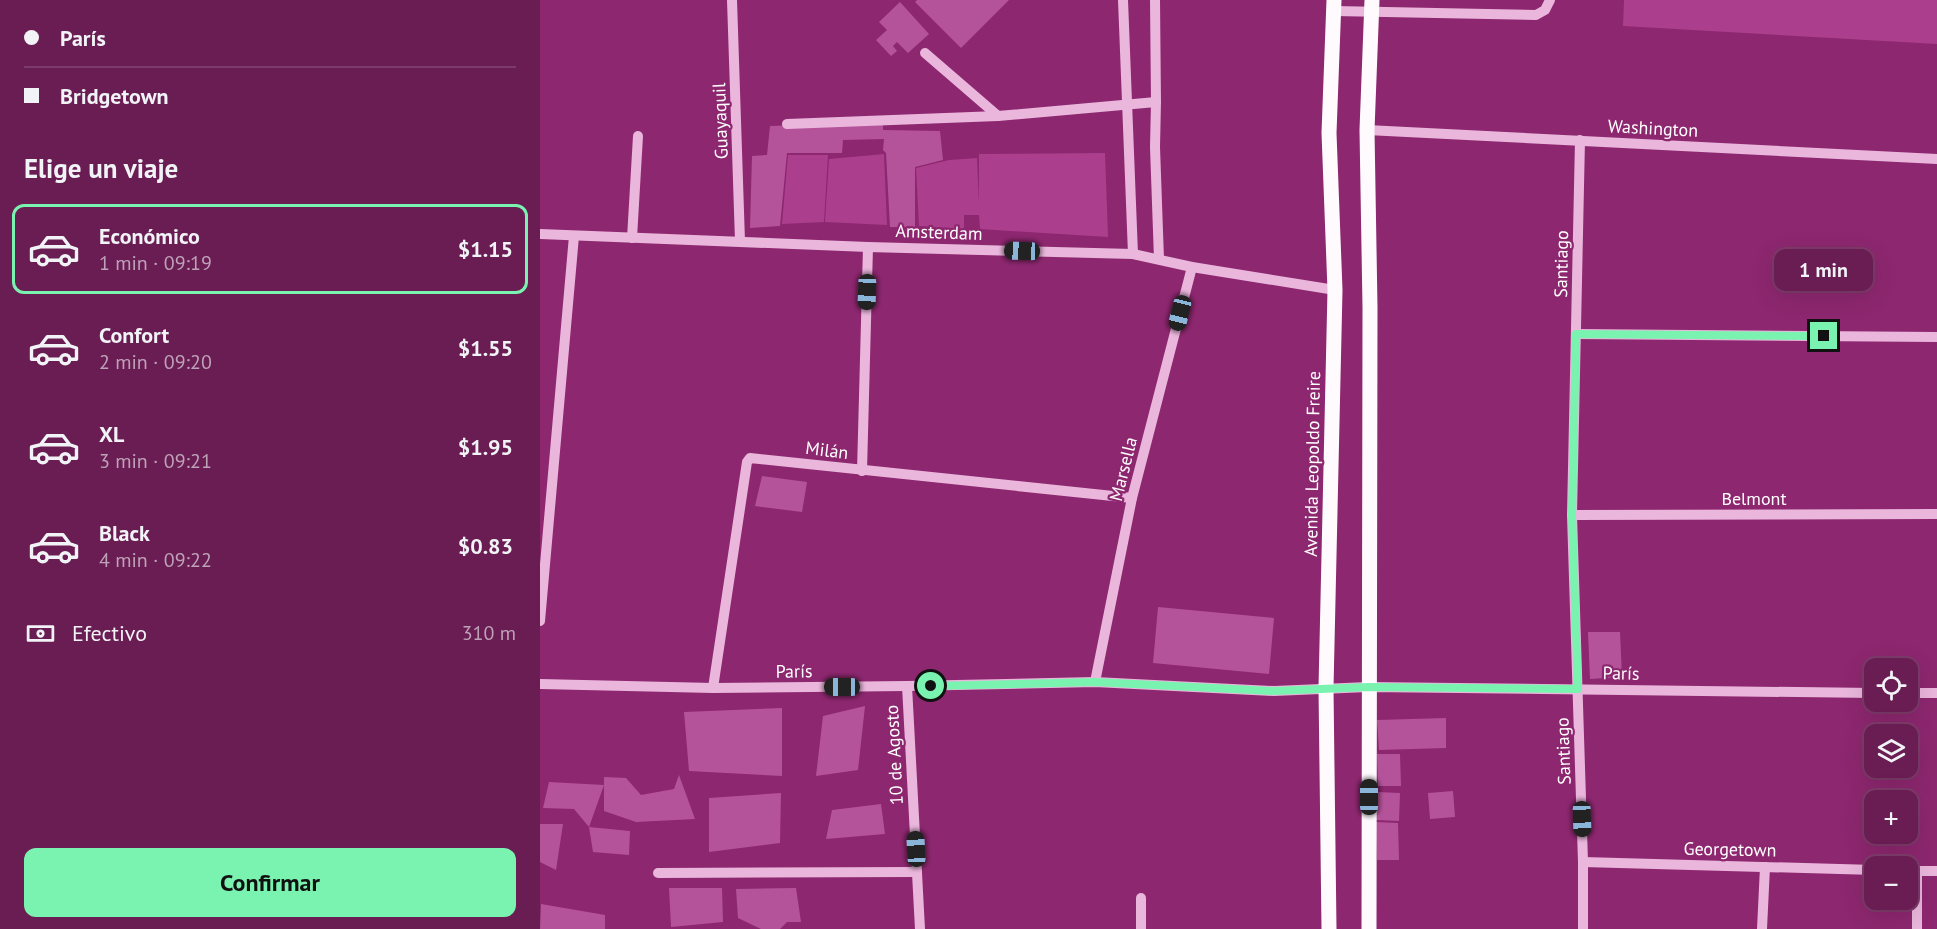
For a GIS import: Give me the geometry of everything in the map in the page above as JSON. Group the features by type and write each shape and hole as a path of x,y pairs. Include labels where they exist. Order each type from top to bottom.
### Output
{"main road":[{"name":"Avenida Leopoldo Freire","path":"1329,929 1326,688 1335,290 1329,133 1334,6"},
{"path":"1369,929 1370,308 1367,130 1372,7"}],"street":[{"name":"Guayaquil","path":"732,0 740,241"},
{"path":"1123,0 1133,254"},
{"path":"1155,0 1155,147 1159,259"},
{"path":"1334,6 1372,7 1408,12 1536,15 1545,10 1550,0"},
{"path":"925,53 998,116"},
{"path":"787,124 998,116 1156,102"},
{"name":"Washington","path":"1367,130 1937,159"},
{"path":"632,238 638,136"},
{"name":"Santiago","path":"1580,140 1572,515 1583,929"},
{"name":"Amsterdam","path":"540,234 868,247 1133,254 1192,267 1335,290"},
{"path":"540,621 574,236"},
{"path":"862,471 868,247"},
{"name":"Marsella","path":"1095,682 1132,498 1192,267"},
{"path":"1576,334 1937,337"},
{"name":"Milán","path":"713,688 747,462 753,458 1132,498"},
{"name":"Belmont","path":"1572,515 1937,514"},
{"name":"París","path":"540,684 713,688 907,687 1095,682 1274,691 1368,687 1864,693"},
{"name":"10 de Agosto","path":"907,687 920,929"},
{"path":"1918,693 1937,693"},
{"name":"Georgetown","path":"1583,862 1864,870"},
{"path":"1762,929 1766,867"},
{"path":"1918,871 1937,871"},
{"path":"658,873 917,872"},
{"path":"1141,898 1141,929"},
{"path":"1915,910 1917,929"}],"shaded area":[{"path":"1624,0 1937,0 1937,44 1623,26"},
{"path":"1105,153 1108,237 980,229 979,215 964,215 964,229 919,226 916,168 949,160 977,158 979,204 979,154"},
{"path":"884,154 887,225 825,222 829,159"},
{"path":"788,155 828,155 824,222 782,224"}],"building":[{"path":"917,0 1009,0 961,48 915,2"},
{"path":"900,2 929,34 908,53 897,42 893,46 897,51 891,56 876,40 887,30 879,22"},
{"path":"883,122 883,130 940,131 943,160 915,167 915,227 890,227 884,139 843,140 842,153 787,153 780,226 750,228 752,156 767,155 770,126"},
{"path":"762,476 807,482 802,512 755,506"},
{"path":"1158,607 1274,618 1269,674 1153,663"},
{"path":"1588,632 1620,632 1622,677 1590,679"},
{"path":"865,706 858,770 816,776 823,716"},
{"path":"782,708 782,776 689,771 684,712"},
{"path":"1446,718 1446,748 1379,750 1377,720"},
{"path":"1377,754 1400,754 1401,786 1378,786"},
{"path":"679,775 695,819 636,822 604,811 604,777 626,778 641,795 674,789"},
{"path":"549,782 604,785 589,827 574,809 543,808"},
{"path":"1453,791 1455,817 1430,819 1428,793"},
{"path":"1377,792 1400,793 1399,821 1376,820"},
{"path":"781,793 780,843 709,852 709,798"},
{"path":"881,804 885,834 826,839 832,810"},
{"path":"1376,822 1398,823 1399,860 1377,860"},
{"path":"540,824 563,824 556,870 540,862"},
{"path":"589,827 630,831 629,855 593,852"},
{"path":"669,888 722,888 723,922 671,927"},
{"path":"796,888 801,922 787,922 780,929 761,929 738,918 736,889"},
{"path":"541,904 605,915 605,929 540,929"}],"route":[{"path":"931,686 1095,682 1274,691 1368,687 1578,689 1572,515 1576,334 1824,336"}]}
